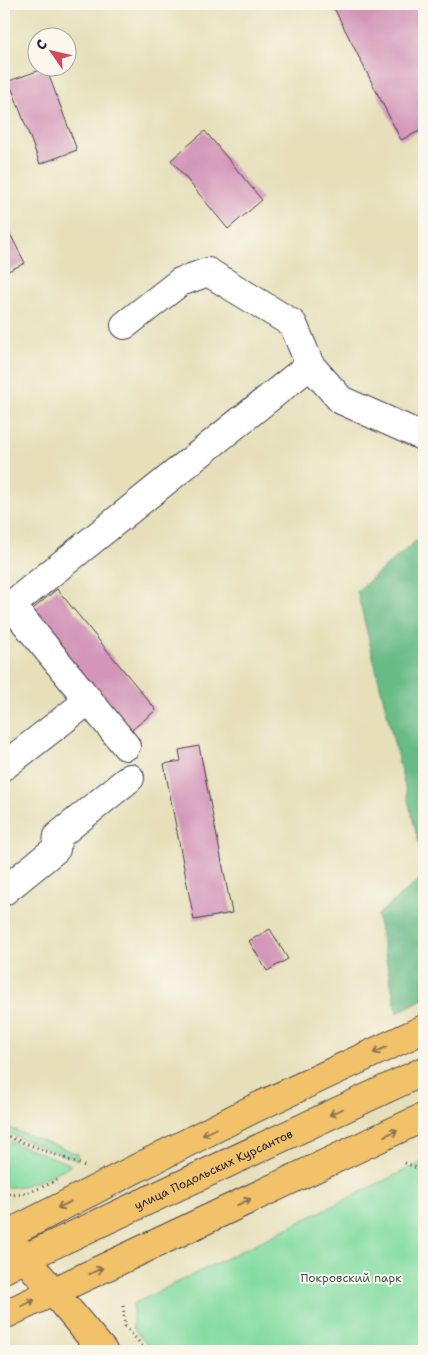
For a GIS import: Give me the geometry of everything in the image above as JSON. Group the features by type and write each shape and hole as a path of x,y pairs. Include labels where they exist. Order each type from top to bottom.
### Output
{"main road":[{"path":"103,1351 52,1291 14,1264 4,1235 253,1110 424,1029"},
{"name":"улица Подольских Курсантов","path":"14,1264 424,1071"},
{"path":"4,1315 424,1117"}],"lane":[{"path":"125,325 180,282 208,272 293,324 310,365 341,400 424,437"},
{"path":"126,746 89,700 7,608 310,365"},
{"path":"4,766 89,700"},
{"path":"4,891 56,849 58,836 130,778"}],"path":[{"path":"4,1136 87,1167"},
{"path":"405,1163 424,1171"},
{"path":"4,1193 9,1195 24,1194 63,1178"},
{"path":"123,1306 125,1326 146,1351"},
{"path":"4,1345 10,1351"}],"green space":[{"path":"424,534 424,865 357,591"},
{"path":"424,876 424,998 397,1013 377,915"},
{"path":"4,1126 78,1154 77,1160 4,1132"},
{"path":"4,1139 70,1164 69,1167 29,1184 4,1187"},
{"name":"Покровский парк","path":"424,1161 424,1351 153,1351 133,1328 133,1304"}],"building":[{"path":"332,4 424,4 424,129 401,140"},
{"path":"28,74 28,78 50,78 77,150 40,164 9,81"},
{"path":"205,131 262,200 228,229 171,160"},
{"path":"4,222 25,263 4,273"},
{"path":"57,589 156,710 127,734 28,613"},
{"path":"199,746 232,913 194,920 164,764 181,761 179,750"},
{"path":"270,929 288,959 267,971 249,941"}]}
